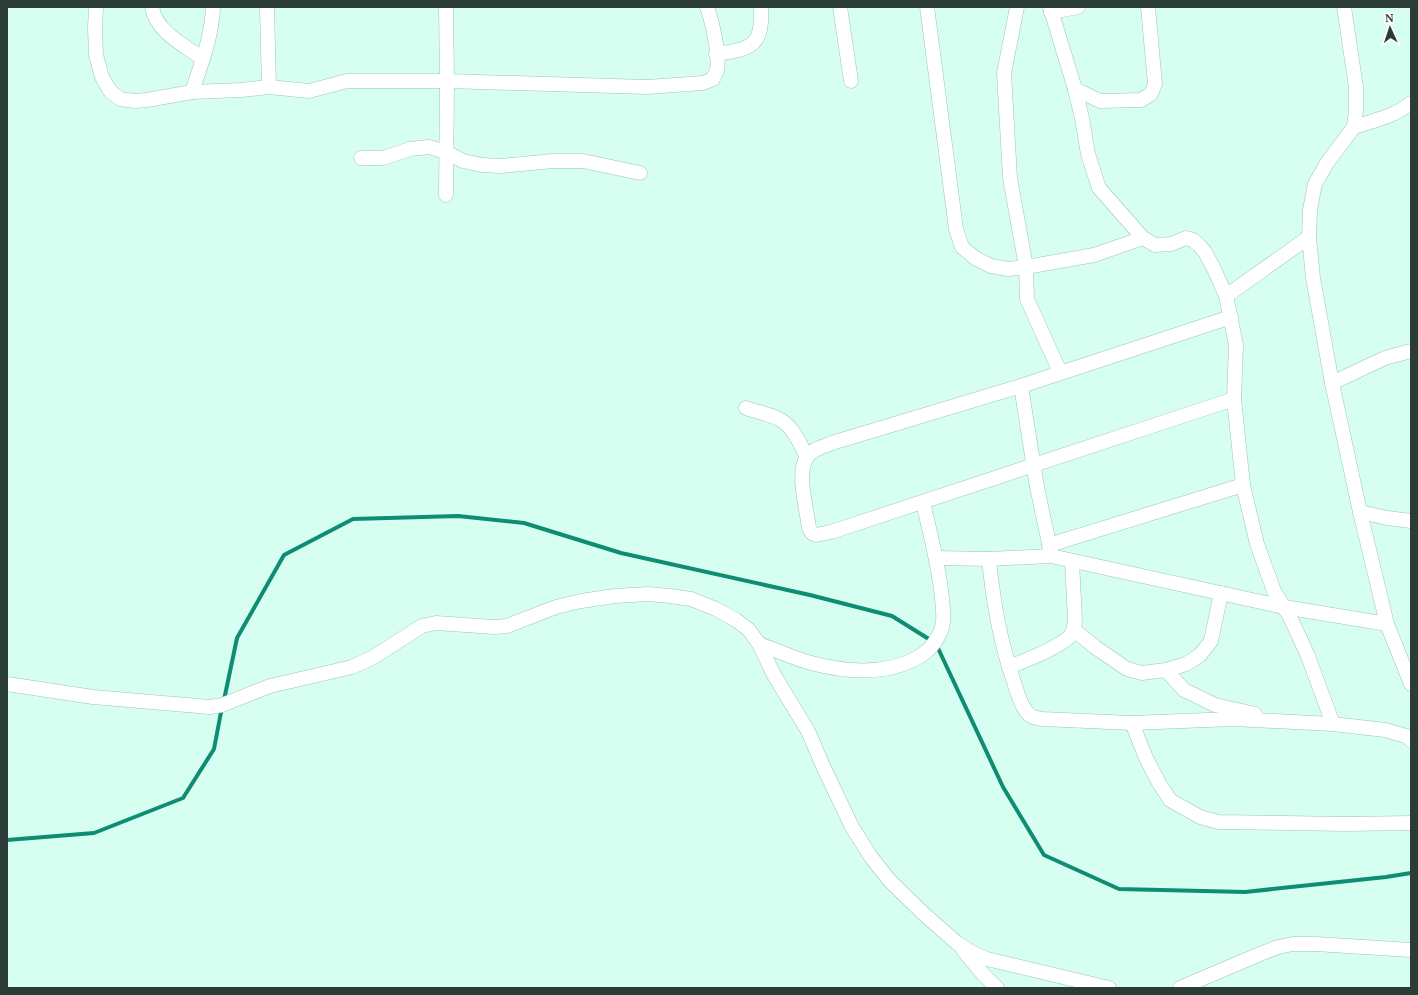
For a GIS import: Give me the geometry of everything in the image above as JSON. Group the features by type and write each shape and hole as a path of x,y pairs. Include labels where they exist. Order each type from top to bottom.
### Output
{"street":[{"path":"96,7 96,55 102,77 110,91 120,99 135,101 192,92 241,90 269,86 308,91 347,81 447,81 647,87 703,83 713,79 717,70 711,18 707,7"},
{"path":"152,7 156,20 167,33 203,59"},
{"path":"192,92 210,32 213,7"},
{"path":"267,7 269,86"},
{"path":"446,7 446,195"},
{"path":"716,54 732,52 754,44 760,34 762,21 761,7"},
{"path":"840,7 851,81"},
{"path":"927,7 956,229 962,247 975,258 991,266 1008,269 1026,268 1094,255 1143,238"},
{"path":"1017,7 1004,73 1010,178 1026,268 1027,298 1060,372"},
{"path":"1078,7 1050,9 1075,89 1088,154 1099,188 1143,238 1155,245 1171,244 1186,238 1193,240 1205,252 1226,296 1236,345 1234,399 1243,485 1256,544 1274,591 1284,607 1308,656 1333,724"},
{"path":"1075,89 1100,101 1141,100 1151,94 1156,84 1148,7"},
{"path":"1344,7 1356,87 1356,110 1354,127 1327,163 1315,184 1310,210 1309,237 1313,278 1332,383 1360,512 1387,624 1411,684"},
{"path":"1348,30 1355,7"},
{"path":"1354,127 1385,117 1411,103"},
{"path":"361,158 383,158 410,149 429,147 446,152 463,161 489,165 501,166 553,161 583,161 640,173"},
{"path":"1226,296 1309,237"},
{"path":"1231,317 1021,386 835,442 817,449 807,457 803,469 803,487 809,528 816,535 826,533 923,503 1234,399"},
{"path":"1332,383 1385,358 1411,350"},
{"path":"1021,386 1041,511 1050,551"},
{"path":"746,408 780,419 795,435 807,457"},
{"path":"936,558 989,559 1050,551 1243,485"},
{"path":"759,644 809,663 836,668 870,670 893,668 925,653 938,638 943,623 942,600 936,558 923,503"},
{"path":"1360,512 1387,518 1411,521"},
{"path":"1050,551 1072,561 1284,607 1387,624"},
{"path":"989,559 995,610 1009,667 1021,701 1026,711 1032,717 1042,719 1132,723 1233,720 1333,724 1385,730 1406,736 1411,740"},
{"path":"1009,667 1037,656 1064,641 1074,630 1072,561"},
{"path":"1074,630 1095,647 1127,669 1142,673 1166,670 1186,664 1200,655 1211,641 1221,593"},
{"path":"7,684 93,697 210,708 222,705 270,686 352,667 372,658 422,626 436,623 494,627 507,626 556,607 581,601 615,596 648,594 691,599 716,609 749,630 759,644 774,675 808,731 852,827 871,857 890,882 925,915 958,943 971,952 987,959 1109,988"},
{"path":"1166,670 1184,690 1215,705 1289,722"},
{"path":"1132,723 1146,758 1170,800 1200,817 1218,822 1346,824 1411,823"},
{"path":"958,943 983,974 997,988"},
{"path":"1180,988 1278,947 1294,944 1411,950"}],"waterway":[{"path":"224,700 237,638 284,555 353,519 458,516 524,523 621,553 810,595 892,616 932,641"},
{"path":"937,646 1003,787 1044,855 1119,889 1245,892 1411,873"},
{"path":"7,840 94,833 183,798 214,749 222,707"}]}
